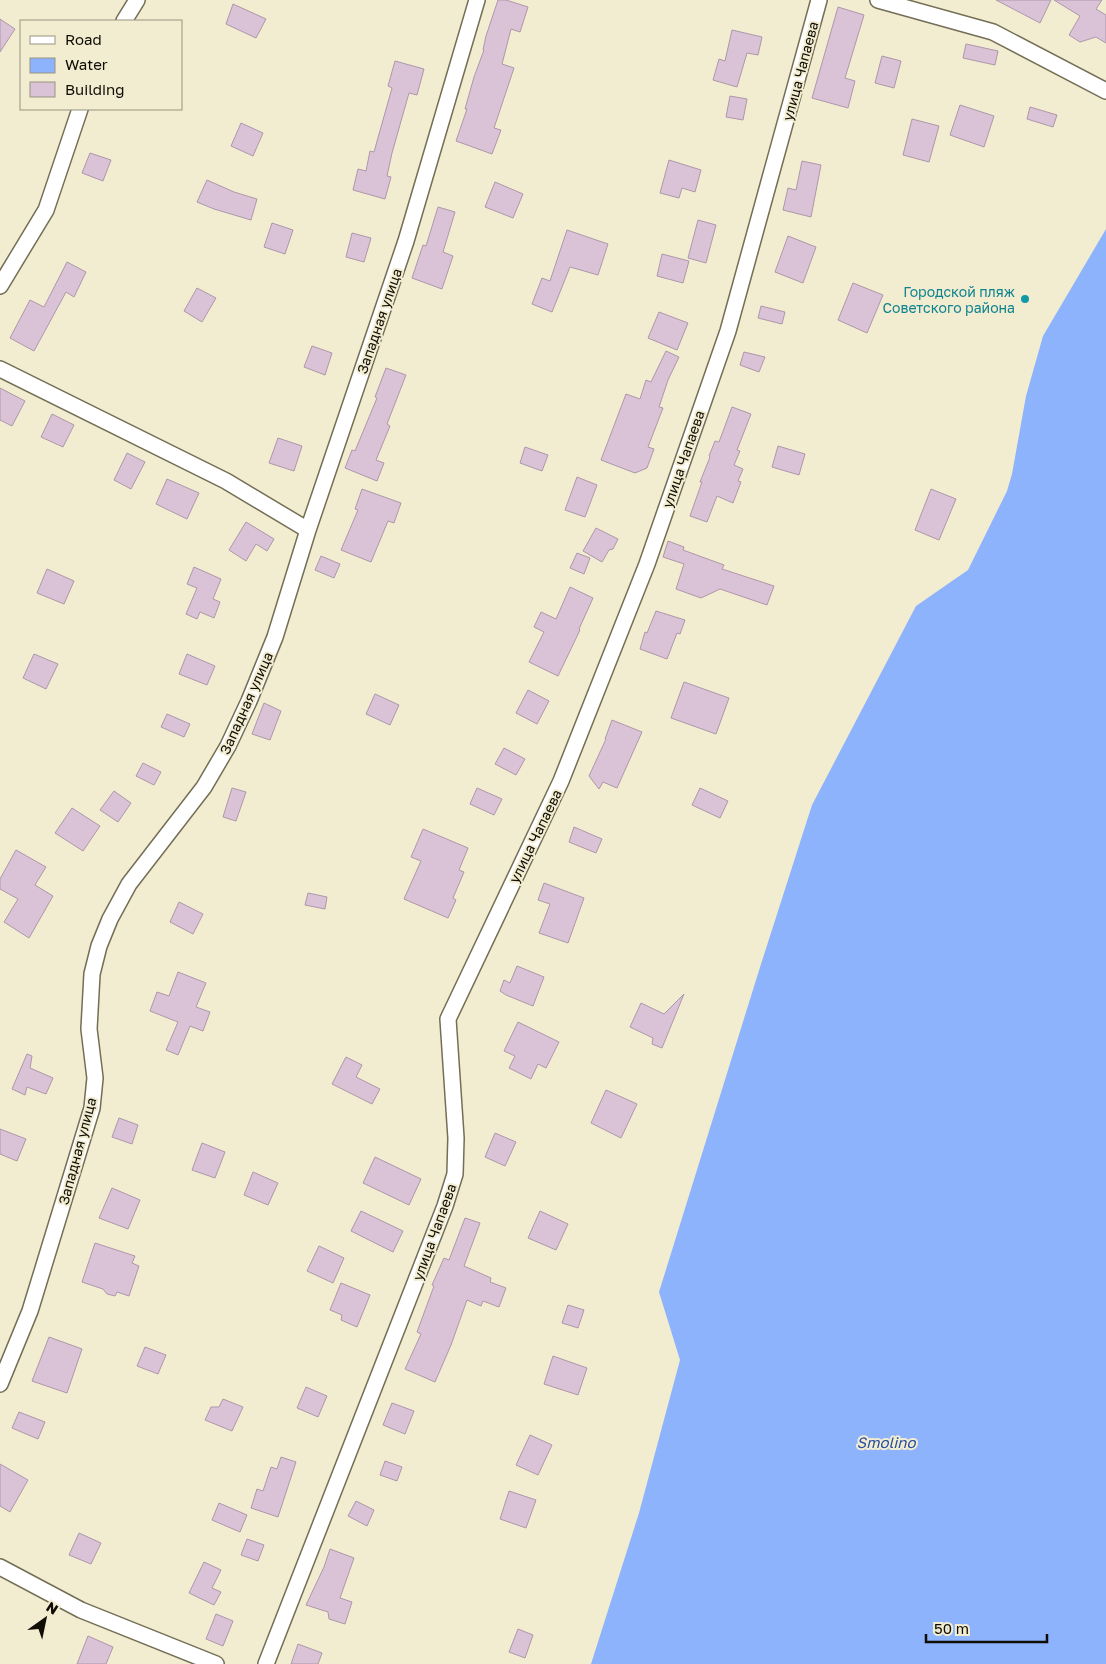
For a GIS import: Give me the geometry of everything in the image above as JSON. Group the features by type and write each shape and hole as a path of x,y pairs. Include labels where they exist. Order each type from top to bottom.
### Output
{"street":[{"path":"125,20 138,0"},
{"name":"Западная улица","path":"0,1384 30,1311 92,1108 95,1078 89,1029 92,974 99,946 110,919 129,884 204,787 228,746 249,701 275,636 308,530 406,241 477,0"},
{"name":"улица Чапаева","path":"266,1664 445,1206 455,1174 456,1138 448,1019 561,781 647,564 728,331 819,0"},
{"path":"878,0 993,32 1106,92"},
{"path":"0,286 46,210 80,110"},
{"path":"0,369 226,481 308,530"},
{"path":"0,1567 80,1610 216,1664"}],"water":[{"name":"Smolino","path":"1106,229 1106,1664 591,1664 639,1513 680,1360 659,1292 812,805 916,606 968,570 1007,491 1012,474 1026,396 1043,336"}],"building":[{"path":"498,0 506,0 528,7 520,32 511,29 502,64 514,68 494,128 501,130 492,154 456,141"},
{"path":"996,0 1051,0 1040,23"},
{"path":"1054,0 1102,0 1096,9 1106,15 1106,43 1096,37 1080,42 1069,35 1080,16"},
{"path":"233,4 266,19 256,38 226,24"},
{"path":"838,7 864,15 845,78 855,81 848,108 812,98"},
{"path":"0,19 15,29 0,52"},
{"path":"732,30 762,37 758,55 747,53 737,87 713,80 719,59 725,61"},
{"path":"966,44 998,51 995,65 963,58"},
{"path":"882,56 901,61 894,88 875,83"},
{"path":"395,61 424,69 417,95 409,93 392,153 387,176 391,177 385,199 353,190 358,169 366,171 370,151 374,152 392,88 388,86"},
{"path":"730,96 747,99 743,120 726,117"},
{"path":"960,105 994,116 984,147 950,135"},
{"path":"1030,107 1057,115 1053,127 1027,119"},
{"path":"912,119 939,126 929,162 903,155"},
{"path":"241,123 263,133 253,156 231,146"},
{"path":"90,153 111,160 103,181 82,173"},
{"path":"669,160 701,170 695,192 682,188 679,198 660,193"},
{"path":"802,161 821,165 811,217 783,210 788,188 796,190"},
{"path":"207,180 234,192 257,199 251,220 197,202"},
{"path":"495,182 523,194 513,218 485,207"},
{"path":"438,207 455,212 443,252 453,256 442,289 412,278 423,245 426,246"},
{"path":"698,220 716,225 706,263 688,258"},
{"path":"272,223 293,230 285,254 264,247"},
{"path":"567,230 608,244 598,275 570,267 552,312 532,304 542,278 550,281"},
{"path":"352,233 371,238 364,262 346,257"},
{"path":"788,236 816,247 803,283 775,272"},
{"path":"662,254 689,261 683,283 657,276"},
{"path":"67,262 86,272 74,297 66,292 34,351 10,338 30,300 44,307"},
{"path":"853,283 883,295 867,333 838,320"},
{"path":"197,288 216,298 202,322 184,311"},
{"path":"761,306 785,312 782,324 758,318"},
{"path":"659,312 688,323 677,350 648,338"},
{"path":"312,346 332,353 325,375 304,367"},
{"path":"666,351 679,357 668,380 659,407 663,408 648,447 654,449 647,468 635,473 601,460 626,394 640,399 646,380 651,382"},
{"path":"744,352 765,357 759,372 740,365"},
{"path":"386,368 406,375 387,424 390,426 376,460 384,463 377,481 345,468 352,450 355,451 377,398 375,397"},
{"path":"0,388 25,401 12,426 0,420"},
{"path":"732,407 751,414 737,450 740,451 734,465 743,469 738,481 741,482 733,503 717,496 707,522 690,516 709,456 715,441 719,442"},
{"path":"52,414 74,425 63,447 41,437"},
{"path":"278,438 302,446 294,471 269,463"},
{"path":"778,446 805,454 799,475 772,467"},
{"path":"525,447 548,455 542,471 520,463"},
{"path":"127,453 145,462 131,489 114,480"},
{"path":"577,477 597,485 585,517 565,510"},
{"path":"167,479 199,493 187,519 156,504"},
{"path":"362,489 401,503 394,523 388,521 371,562 341,550 358,510 355,509"},
{"path":"931,489 956,499 939,540 915,530"},
{"path":"246,522 274,539 267,551 256,544 246,561 229,550"},
{"path":"596,528 618,539 613,549 609,550 602,562 583,551"},
{"path":"668,541 684,547 683,550 724,565 722,569 774,586 767,605 720,589 701,598 676,589 684,564 663,557"},
{"path":"577,553 590,558 584,574 570,568"},
{"path":"321,556 340,564 334,578 315,570"},
{"path":"194,567 221,579 213,599 220,602 214,618 200,612 197,619 186,614 197,588 187,584"},
{"path":"47,569 74,581 64,604 37,593"},
{"path":"570,587 593,598 558,676 529,662 544,632 534,627 541,612 556,619"},
{"path":"656,611 685,620 680,634 677,633 667,659 640,649 645,632 647,633"},
{"path":"34,654 58,664 46,689 23,678"},
{"path":"187,654 215,666 207,685 179,674"},
{"path":"684,682 729,698 716,734 671,718"},
{"path":"528,690 549,701 537,724 516,713"},
{"path":"375,694 399,705 390,725 366,714"},
{"path":"264,703 281,711 270,740 252,734"},
{"path":"167,714 190,724 184,737 161,727"},
{"path":"612,720 642,732 617,788 603,782 599,789 589,776 606,739"},
{"path":"504,748 525,759 516,775 495,764"},
{"path":"143,763 161,772 154,785 136,776"},
{"path":"232,788 246,792 236,821 223,817"},
{"path":"477,788 502,799 494,815 470,804"},
{"path":"700,788 728,801 720,818 692,805"},
{"path":"114,791 131,803 118,822 100,810"},
{"path":"72,808 100,826 83,851 55,833"},
{"path":"574,827 602,839 596,853 569,842"},
{"path":"423,829 468,848 459,870 464,872 453,898 456,900 448,918 404,899 421,861 411,857"},
{"path":"16,850 46,867 35,885 53,896 29,938 4,922 18,899 0,889 0,879"},
{"path":"544,883 584,898 568,943 539,933 550,904 538,900"},
{"path":"308,893 327,897 325,909 305,905"},
{"path":"179,902 203,914 193,934 170,922"},
{"path":"517,966 544,977 533,1006 500,991 504,980 510,983"},
{"path":"178,972 206,983 196,1007 210,1012 203,1031 190,1026 178,1055 166,1050 178,1022 150,1011 157,992 169,996"},
{"path":"684,994 662,1048 652,1044 653,1038 630,1027 641,1003 664,1014"},
{"path":"518,1022 559,1042 546,1068 538,1064 531,1079 509,1068 515,1056 504,1051"},
{"path":"27,1054 32,1056 30,1068 53,1078 46,1094 27,1087 25,1095 12,1089"},
{"path":"346,1057 362,1065 356,1077 380,1089 372,1104 332,1084"},
{"path":"606,1090 637,1104 621,1138 591,1123"},
{"path":"119,1118 138,1125 132,1144 112,1137"},
{"path":"0,1129 26,1139 17,1161 0,1154"},
{"path":"495,1133 516,1142 505,1166 485,1157"},
{"path":"202,1143 225,1152 215,1178 192,1170"},
{"path":"375,1157 421,1179 409,1205 363,1183"},
{"path":"253,1172 278,1183 268,1205 244,1195"},
{"path":"112,1188 140,1200 128,1229 99,1218"},
{"path":"361,1211 403,1231 393,1252 351,1231"},
{"path":"540,1211 568,1224 556,1250 528,1238"},
{"path":"465,1218 480,1223 464,1266 491,1278 490,1282 506,1288 499,1307 483,1301 481,1306 467,1300 435,1382 405,1369 421,1334 417,1332 434,1286 432,1285 444,1258 449,1260"},
{"path":"95,1243 135,1256 132,1263 139,1266 129,1296 117,1292 115,1296 107,1294 103,1289 82,1282"},
{"path":"319,1246 344,1258 333,1283 307,1271"},
{"path":"341,1283 370,1295 357,1327 341,1320 342,1315 330,1310"},
{"path":"568,1305 584,1310 578,1328 562,1323"},
{"path":"49,1337 82,1349 67,1393 32,1381"},
{"path":"145,1347 166,1355 158,1374 137,1366"},
{"path":"553,1356 587,1368 578,1395 544,1384"},
{"path":"306,1387 327,1396 318,1417 297,1408"},
{"path":"223,1399 243,1407 232,1431 205,1420 211,1407 219,1407"},
{"path":"392,1403 414,1411 405,1434 383,1425"},
{"path":"19,1412 45,1422 38,1439 12,1428"},
{"path":"530,1435 552,1445 538,1475 516,1465"},
{"path":"281,1457 296,1462 278,1517 251,1508 257,1489 263,1491 271,1467 277,1469"},
{"path":"385,1461 402,1467 397,1481 380,1475"},
{"path":"0,1464 28,1480 10,1512 0,1506"},
{"path":"509,1491 536,1500 526,1528 500,1519"},
{"path":"356,1501 374,1510 367,1526 348,1516"},
{"path":"219,1503 247,1515 240,1532 212,1520"},
{"path":"79,1533 101,1543 91,1564 69,1555"},
{"path":"247,1539 264,1545 258,1561 241,1555"},
{"path":"330,1549 354,1558 340,1598 352,1602 345,1624 329,1619 328,1612 306,1605 324,1567"},
{"path":"204,1562 221,1570 212,1588 221,1592 214,1605 189,1593"},
{"path":"216,1614 233,1621 223,1646 206,1639"},
{"path":"518,1629 533,1635 525,1658 509,1652"},
{"path":"88,1636 113,1647 106,1664 77,1664"},
{"path":"298,1644 322,1653 318,1664 291,1664"}],"place":[{"name":"Городской пляж Советского района","path":"1025,299"}]}
